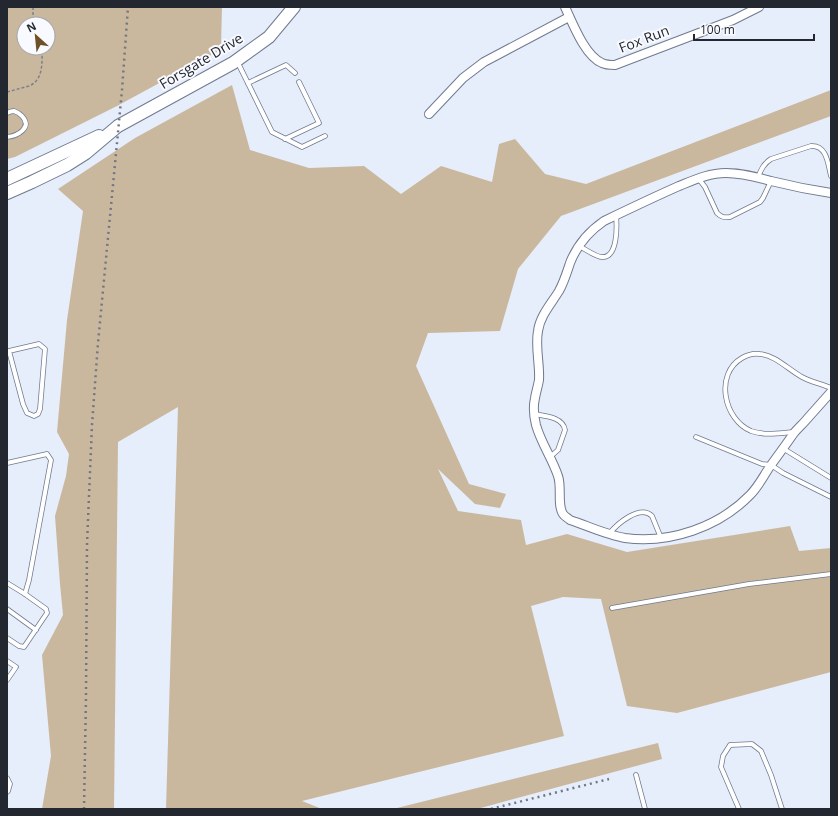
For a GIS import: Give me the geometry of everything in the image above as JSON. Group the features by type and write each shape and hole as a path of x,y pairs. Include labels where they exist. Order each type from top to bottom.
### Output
{"main road":[{"name":"Forsgate Drive","path":"7,179 113,129 237,60 269,37 294,7"},
{"name":"Forsgate Drive","path":"7,193 67,165 86,153 113,129"}],"street":[{"name":"Fox Run","path":"565,7 586,49 603,64 615,65 733,20 759,7"},
{"path":"429,114 463,78 484,62 570,17"},
{"path":"831,193 758,177 725,173 713,174 698,178 604,221 582,241 570,263 564,282 545,312 539,325 537,341 539,379 534,414 540,437 558,477 562,514 570,520 625,538 661,538 693,531 708,524 724,516 750,495 762,481 795,431 831,392"}],"lane":[{"path":"237,60 272,132 302,147 325,136"},
{"path":"248,83 286,65 295,73"},
{"path":"285,138 319,123 300,82"},
{"path":"7,113 15,111 21,114 26,125 24,130 19,134 7,137"},
{"path":"758,177 763,166 771,159 811,146 820,148 826,156 831,176"},
{"path":"698,178 705,187 717,212 720,216 726,218 760,202 771,181"},
{"path":"579,246 600,257 609,255 613,250 617,230 616,215"},
{"path":"39,344 45,349 40,409 38,414 34,416 27,413 23,404 8,351 39,344"},
{"path":"795,431 774,434 759,433 739,424 731,412 727,401 725,388 728,374 735,363 748,355 764,355 771,357 803,377 831,388"},
{"path":"534,414 560,421 564,425 565,430 559,447 556,453 550,457"},
{"path":"696,437 762,464 771,466 831,497"},
{"path":"784,449 831,478"},
{"path":"7,463 47,454 51,460 29,580 25,594"},
{"path":"609,534 619,523 637,513 646,512 652,516 661,538"},
{"path":"612,608 749,584 831,574"},
{"path":"7,582 46,609 47,613 24,647 18,646 7,638"},
{"path":"7,609 36,630"},
{"path":"7,661 16,667 7,680"},
{"path":"739,809 721,767 723,756 730,745 752,744 761,751 771,775 782,809"},
{"path":"636,775 645,809"},
{"path":"7,778 10,784 7,792"}],"path":[{"path":"7,92 29,86 38,80 41,72 42,56"}],"shaded area":[{"path":"7,7 222,7 222,49 117,106 15,157 7,159"},
{"path":"232,85 250,150 309,168 364,166 401,194 441,166 492,182 499,144 515,139 545,174 586,184 831,90 831,116 561,216 518,269 500,331 428,333 416,366 469,484 506,494 500,508 475,504 438,469 458,511 521,520 526,545 567,534 627,552 790,526 799,551 831,548 831,672 677,713 627,706 601,599 563,597 531,606 564,736 302,801 322,809 166,809 178,407 118,442 114,809 42,809 51,756 42,655 63,615 55,516 66,476 69,454 57,432 67,320 83,211 58,189 135,138"},
{"path":"658,743 662,759 477,809 393,809"}],"railway":[{"path":"84,809 87,544 92,425 128,7"},
{"path":"491,809 609,779"}]}
